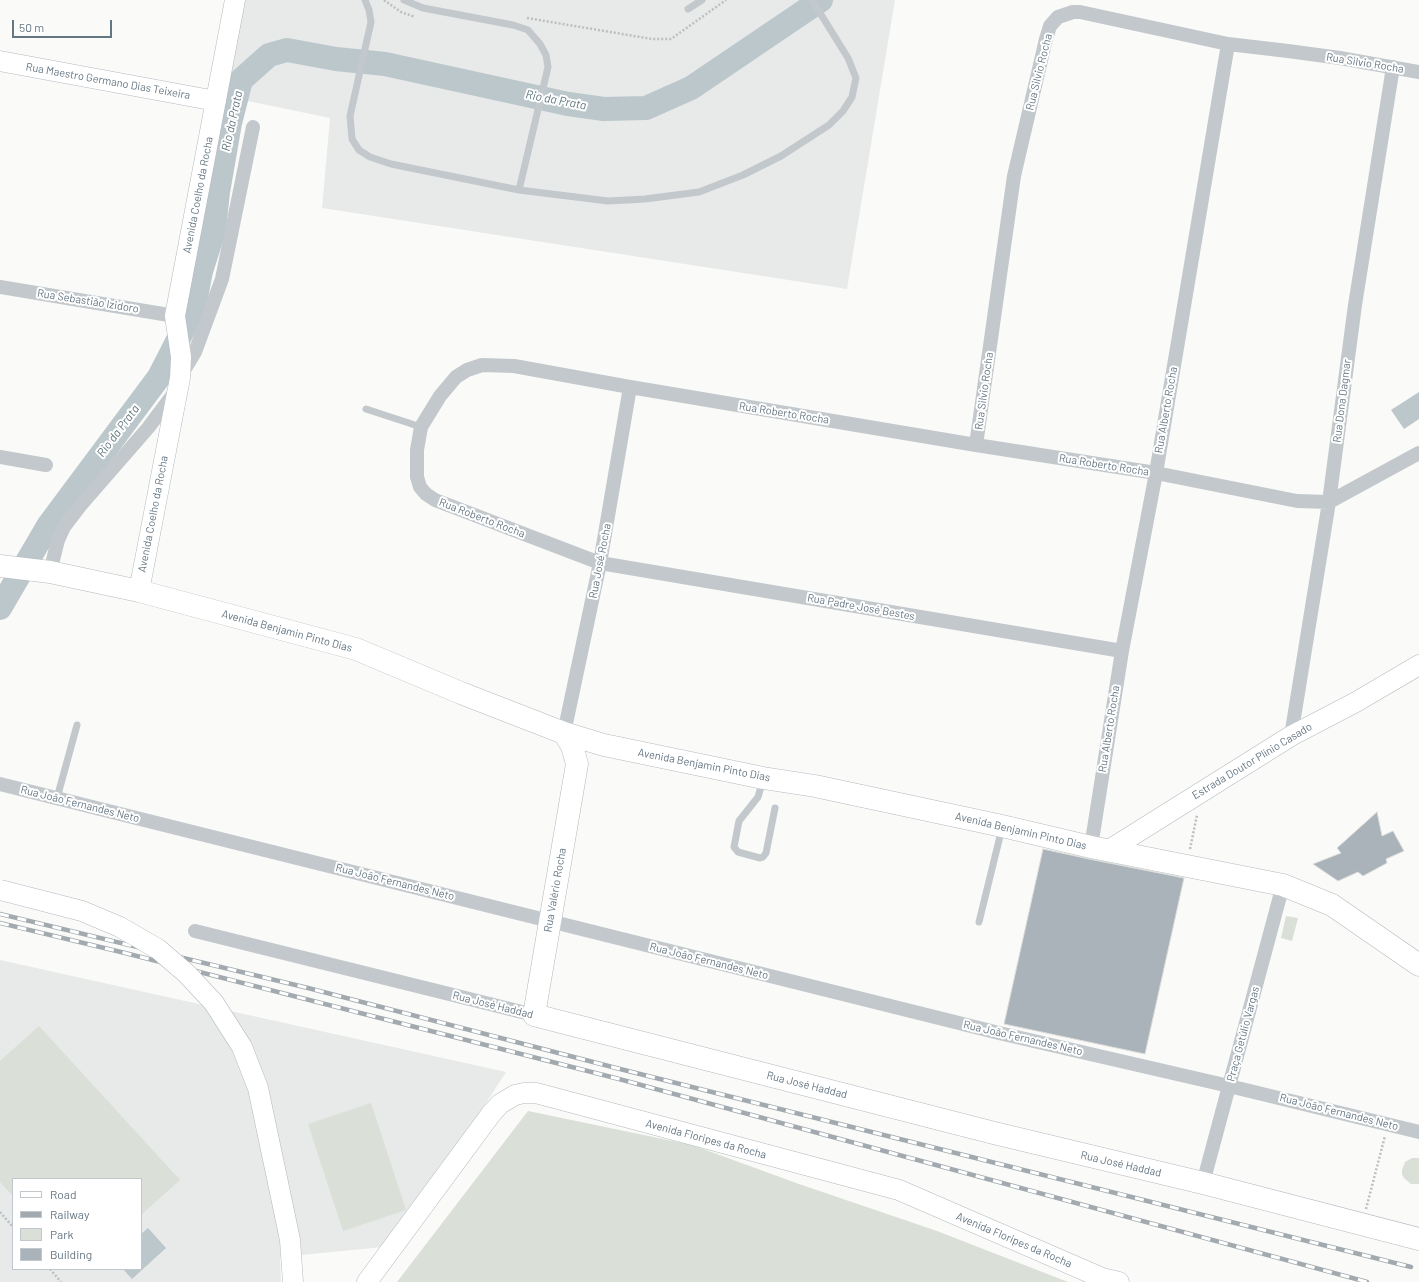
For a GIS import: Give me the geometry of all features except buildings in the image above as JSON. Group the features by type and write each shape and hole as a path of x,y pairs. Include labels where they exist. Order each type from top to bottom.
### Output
{"main road":[{"name":"Avenida Benjamin Pinto Dias","path":"5,567 45,572 139,591 356,649 461,693 564,733 604,745 763,778 815,786 1100,848 1283,885 1332,905 1419,966"},
{"path":"564,733 572,746 577,764 588,753 604,745"},
{"name":"Rua Valério Rocha","path":"534,1015 577,764"},
{"name":"Rua José Haddad","path":"534,1015 994,1133 1203,1183 1419,1239"}],"street":[{"name":"Avenida Coelho da Rocha","path":"139,591 178,384 180,356 176,319 235,0"},
{"name":"Rua Silvio Rocha","path":"976,445 1014,176 1046,39 1050,26 1058,17 1073,12 1080,12 1228,44 1288,50 1419,72"},
{"name":"Rua Alberto Rocha","path":"1100,848 1122,651 1156,473 1228,44"},
{"name":"Rua Maestro Germano Dias Teixeira","path":"0,61 216,101"},
{"name":"Rua Dona Dagmar","path":"1291,736 1329,502 1355,305 1393,67"},
{"path":"45,572 64,527 80,506 148,428 178,384 195,352 222,279 253,127"},
{"name":"Rua Sebastião Izidoro","path":"0,287 176,319"},
{"name":"Rua Roberto Rocha","path":"600,563 435,500 426,494 420,487 417,477 417,450 421,426 440,396 456,377 467,370 482,365 514,366 976,445 1156,473 1297,501 1329,502"},
{"name":"Rua José Rocha","path":"564,733 600,563 630,387"},
{"path":"1329,502 1419,453"},
{"path":"0,457 46,465"},
{"name":"Rua Padre José Bestes","path":"600,563 1122,651"},
{"name":"Estrada Doutor Plínio Casado","path":"1100,848 1201,793 1291,736 1356,702 1419,664"},
{"name":"Rua João Fernandes Neto","path":"0,784 999,1033 1419,1132"},
{"name":"Praça Getúlio Vargas","path":"1203,1183 1283,885"},
{"path":"0,890 82,911 120,927 158,949 187,974 214,1003 242,1047 258,1088 290,1240 294,1282"},
{"name":"Rua José Haddad","path":"195,930 534,1015"},
{"name":"Avenida Floripes da Rocha","path":"367,1282 491,1114 500,1104 515,1095 536,1093 899,1190 1090,1272 1119,1282"},
{"path":"290,1240 298,1263 302,1282"}],"lane":[{"path":"365,0 369,10 371,22 350,116 352,139 359,150 370,157 391,164 519,190 608,201 645,199 699,192 743,175 782,156 829,125 843,110 852,97 856,78 848,58 812,0"},
{"path":"404,0 423,8 513,25 528,30 540,44 546,55 548,67 519,190"},
{"path":"688,9 702,0"},
{"path":"366,409 421,426"},
{"path":"57,798 77,725"},
{"path":"763,778 758,797 739,821 734,847 738,852 760,858 763,857 766,853 774,808"},
{"path":"979,922 1002,826"}],"path":[{"path":"523,17 652,39 671,39 726,0"},
{"path":"1187,866 1201,793"},
{"path":"1362,1224 1389,1124"},
{"path":"0,1212 12,1226"},
{"path":"51,1270 61,1282"}],"shaded area":[{"path":"237,0 895,0 847,289 322,208 330,118 214,94"},
{"path":"1419,392 1419,419 1404,429 1391,410"},
{"path":"0,960 506,1072 394,1246 280,1257 281,1282 0,1282"},
{"path":"148,1228 166,1248 142,1270 142,1233"},
{"path":"124,1270 142,1270 132,1279"}],"green space":[{"path":"1286,916 1298,918 1292,941 1281,938"},
{"path":"39,1026 180,1180 142,1214 142,1178 12,1178 12,1195 0,1182 0,1061"},
{"path":"371,1103 406,1210 343,1231 308,1124"},
{"path":"528,1111 692,1145 799,1184 937,1231 1068,1282 397,1282"},
{"path":"1412,1158 1419,1158 1419,1184 1411,1184 1402,1174 1405,1162"}],"waterway":[{"name":"Rio da Prata","path":"0,608 48,526 159,377 194,308 201,271 214,230 218,192 230,123 241,80 269,55 287,50 336,59 385,64 568,104 604,109 646,108 691,88 821,0"}],"railway":[{"path":"0,914 308,988 620,1069 1411,1267"},
{"path":"0,923 125,953 619,1079 1367,1282"}]}
